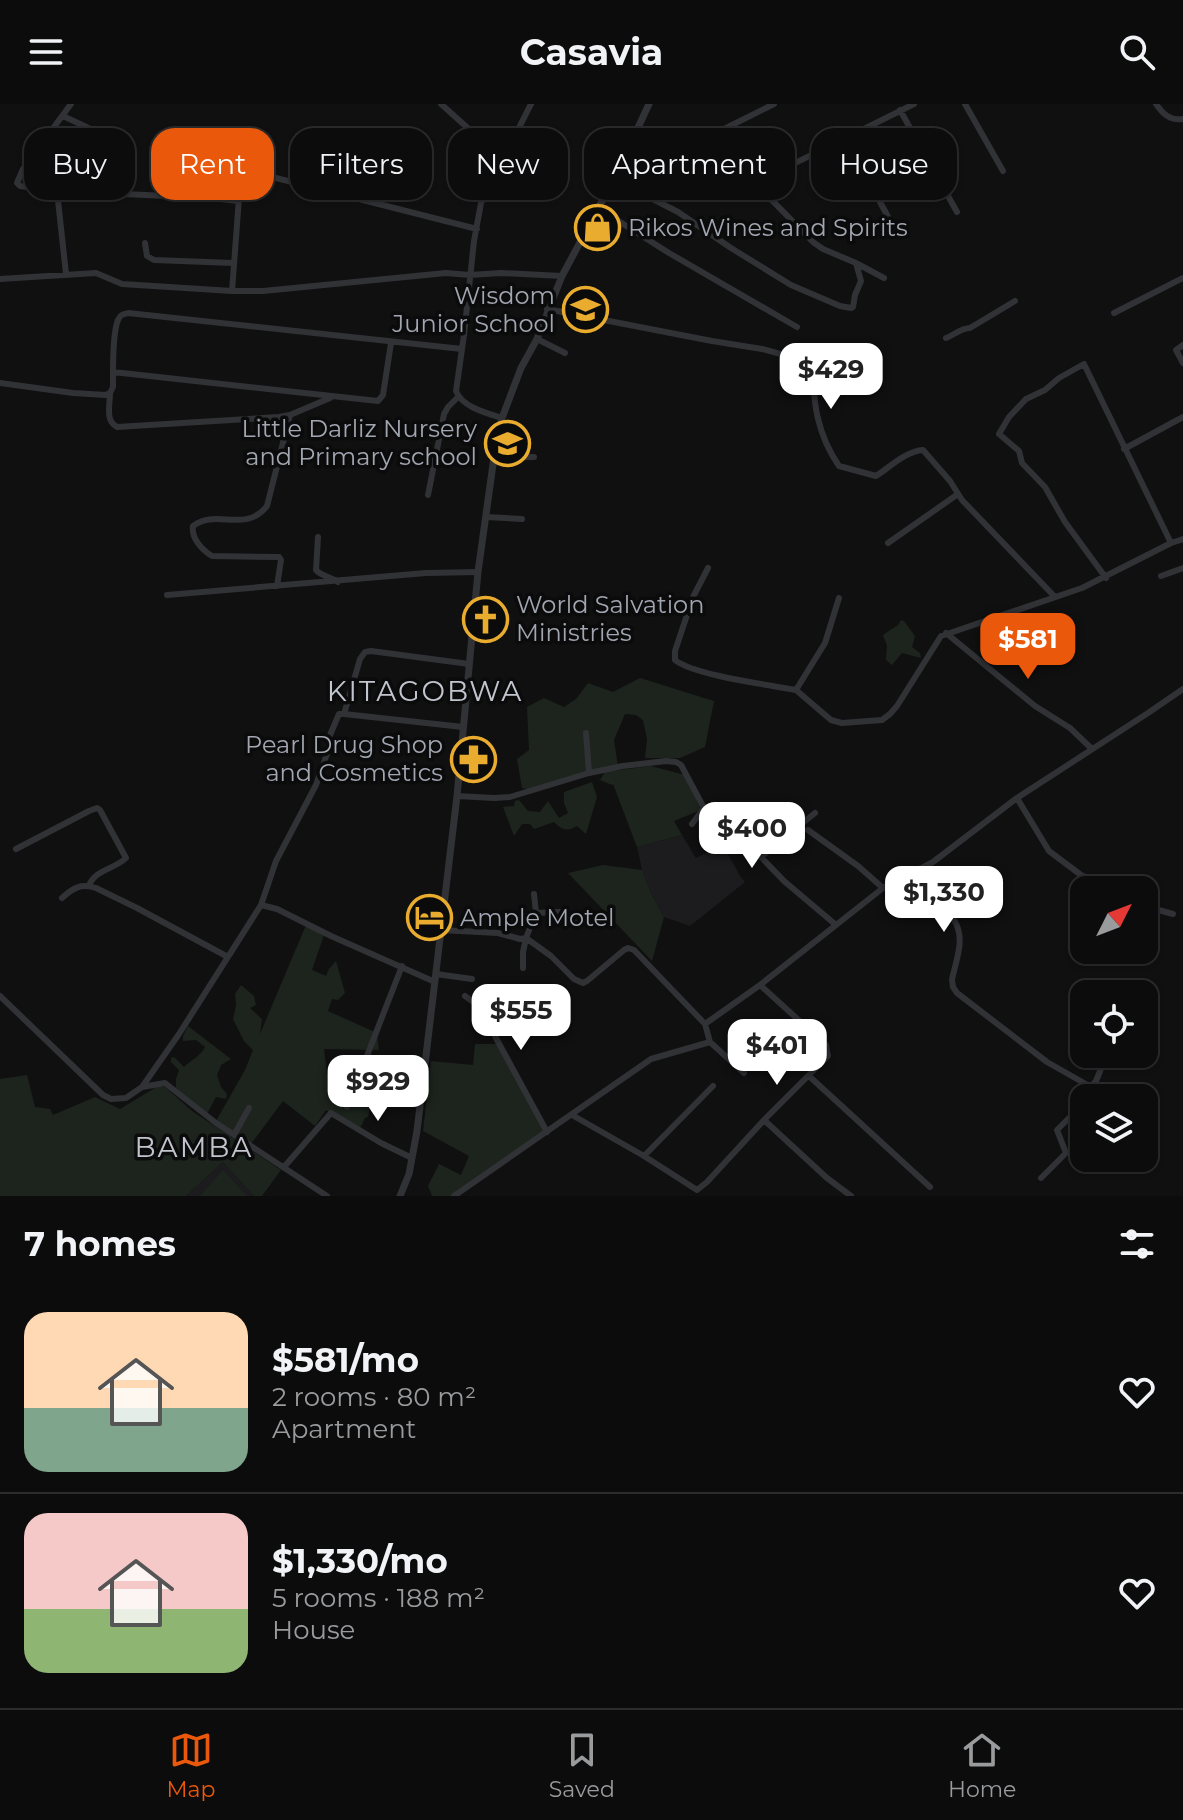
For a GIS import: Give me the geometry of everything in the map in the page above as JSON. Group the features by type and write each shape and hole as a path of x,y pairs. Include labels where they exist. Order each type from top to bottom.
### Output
{"street":[{"path":"52,128 71,104"},
{"path":"441,104 468,128"},
{"path":"519,128 531,104"},
{"path":"638,128 649,104"},
{"path":"752,104 757,111"},
{"path":"725,128 774,104"},
{"path":"865,128 914,104"},
{"path":"965,104 1003,171"},
{"path":"1156,104 1169,118 1183,119"},
{"path":"900,110 957,212"},
{"path":"63,116 88,128"},
{"path":"24,168 17,183 24,187"},
{"path":"232,291 241,171 477,229"},
{"path":"135,194 238,201"},
{"path":"58,200 66,274"},
{"path":"482,200 456,391 458,397 469,405 502,418"},
{"path":"400,1196 412,1158 435,978 457,796 478,572 494,457 502,418 521,368 537,339 562,276 602,200"},
{"path":"655,200 791,285 840,306 853,307 861,281 856,263"},
{"path":"772,200 823,249 884,278"},
{"path":"879,200 895,230"},
{"path":"598,208 797,327"},
{"path":"145,243 147,256 154,260 233,263"},
{"path":"0,279 96,273 122,284 263,291 446,273 562,276"},
{"path":"1114,313 1183,278"},
{"path":"946,338 970,328 1015,301"},
{"path":"547,309 762,349 810,362 815,367 813,386 820,430 839,466 876,476 915,451 923,450 993,533 1055,597"},
{"path":"334,397 290,415 270,418 111,425 110,393 119,318 128,313 462,349"},
{"path":"537,339 565,353"},
{"path":"113,372 373,401 380,400 383,395 391,343"},
{"path":"1183,345 1176,350 1183,363"},
{"path":"1106,578 1065,522 1045,487 1022,463 1019,451 999,434 1026,399 1084,364 1171,543"},
{"path":"0,383 73,393 110,393"},
{"path":"428,495 444,414 458,397"},
{"path":"277,586 280,557 212,556 199,545 192,531 200,521 248,520 262,513 267,506 290,415"},
{"path":"1124,449 1183,417"},
{"path":"494,457 534,457"},
{"path":"888,543 958,494"},
{"path":"486,517 522,519"},
{"path":"318,537 316,570 338,582"},
{"path":"708,568 693,597 675,651 675,660 681,665 724,676 796,690 834,721 848,723 882,720 890,714 939,638 946,633 1082,588 1183,539"},
{"path":"1161,576 1183,568"},
{"path":"167,595 426,573 478,572"},
{"path":"796,690 825,643 839,598"},
{"path":"946,633 1035,706 1070,728 1092,749"},
{"path":"344,714 360,659 367,651 469,664"},
{"path":"705,1024 760,985 883,888 933,862 1017,798 1183,689"},
{"path":"0,996 103,1095 111,1099 126,1098 142,1087 155,1069 261,905 276,861 316,785 339,714 463,727"},
{"path":"586,733 589,773"},
{"path":"457,796 510,797 589,773 623,766 676,762 684,769 704,808 692,824"},
{"path":"1017,798 1049,851 1083,876"},
{"path":"16,849 94,809 100,810 126,858 117,866 93,876 89,886"},
{"path":"815,813 761,857 836,925"},
{"path":"808,830 883,888"},
{"path":"910,873 958,927 961,935 952,980 957,993 1047,1062 1091,1090 1101,1068"},
{"path":"62,898 73,888 89,886 228,957"},
{"path":"523,968 526,938 536,913 534,894"},
{"path":"261,905 277,909 331,936 435,978 472,979"},
{"path":"1158,910 1173,914"},
{"path":"536,913 560,912 575,923"},
{"path":"440,930 526,938 551,956 574,979 583,983 624,950 634,950 705,1024 710,1042 744,1073"},
{"path":"347,1107 402,966"},
{"path":"572,1115 697,1190 828,1056 828,1049 760,985"},
{"path":"465,996 479,1006 488,1020 547,1132"},
{"path":"454,1196 651,1059 710,1042"},
{"path":"155,1069 165,1083 193,1106 327,1196"},
{"path":"809,1076 930,1187"},
{"path":"142,1087 165,1083"},
{"path":"644,1156 713,1086"},
{"path":"234,1135 249,1108"},
{"path":"284,1167 331,1113 412,1158"},
{"path":"1041,1178 1066,1153 1057,1130 1070,1117"},
{"path":"764,1120 851,1196"}],"shaded area":[{"path":"901,620 915,636 912,647 921,658 902,653 892,665 886,660 887,646 883,635"},
{"path":"640,678 714,701 705,747 680,758 645,758 647,739 643,720 636,715 625,714 614,740 618,766 530,790 522,788 517,759 529,750 527,707 544,698 564,707 576,699 588,683 613,692"},
{"path":"651,766 685,775 701,810 674,821 682,835 637,847 613,784 600,780 605,772"},
{"path":"592,782 597,797 586,834 577,826 565,829 554,822 534,829 530,824 522,824 514,836 503,807 514,806 515,801 519,800 528,811 540,812 548,801 559,818 568,813 564,792"},
{"path":"682,835 696,858 723,845 745,882 690,926 664,917 642,870 637,847"},
{"path":"603,865 642,870 664,917 652,961 568,873"},
{"path":"306,925 324,935 312,970 326,976 336,961 345,993 338,1000 332,999 328,1011 377,1033 379,1050 324,1049 327,1074 375,1082 368,1117 360,1128 326,1110 315,1126 283,1101 251,1144 216,1121 253,1050 244,1041 233,1019 235,994 241,985 254,996 256,1005 250,1008 262,1019 260,1034"},
{"path":"188,1026 231,1059 221,1065 217,1075 227,1094 226,1099 216,1097 207,1114 176,1088 179,1070 171,1058 174,1057 184,1067 205,1047 196,1040 183,1041"},
{"path":"475,1044 499,1044 547,1134 457,1196 432,1196 428,1186 439,1164 461,1175 469,1156 423,1131 431,1061 473,1065"},
{"path":"27,1075 35,1107 50,1109 53,1115 95,1097 120,1109 158,1086 165,1087 192,1111 281,1170 262,1196 254,1196 223,1162 186,1196 0,1196 0,1079"},
{"path":"223,1162 254,1196 186,1196"},
{"path":"223,1170 247,1196 200,1196"}],"place":[{"name":"Rikos Wines and Spirits","path":"597,228"},
{"name":"Wisdom Junior School","path":"586,310"},
{"name":"Little Darliz Nursery and Primary school","path":"508,443"},
{"name":"World Salvation Ministries","path":"485,619"},
{"name":"Pearl Drug Shop and Cosmetics","path":"474,759"},
{"name":"Ample Motel","path":"429,918"}],"district":[{"name":"KITAGOBWA","path":"425,691"},
{"name":"BAMBA","path":"194,1147"}]}
